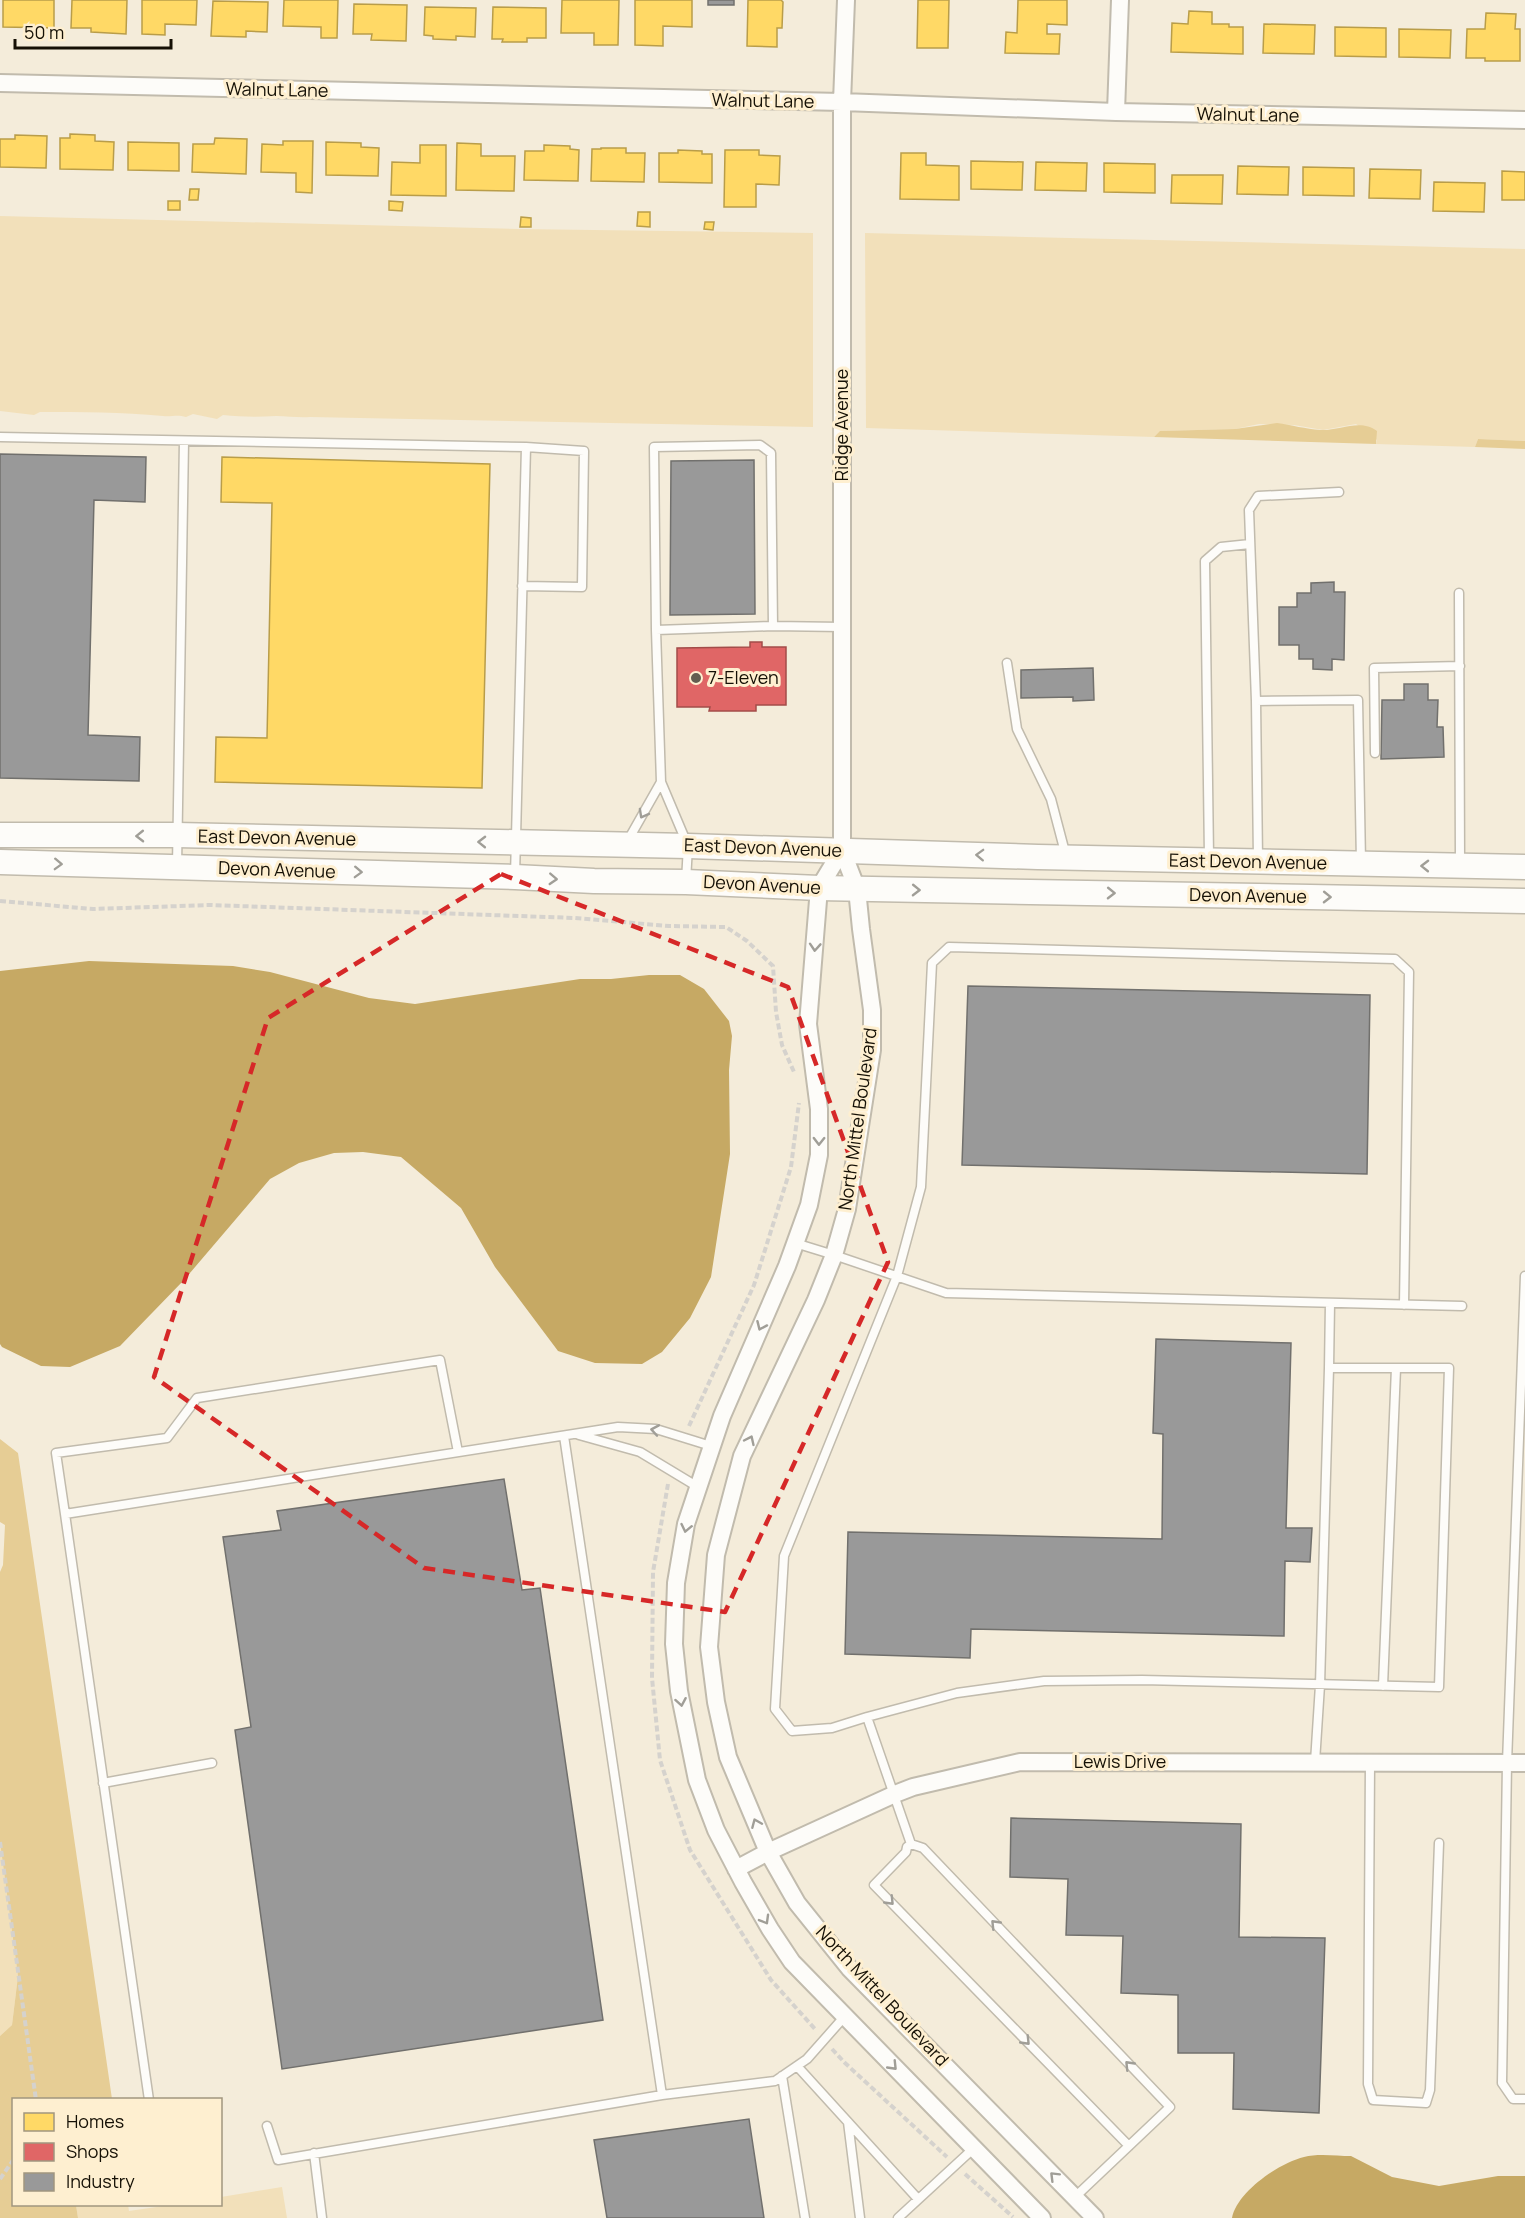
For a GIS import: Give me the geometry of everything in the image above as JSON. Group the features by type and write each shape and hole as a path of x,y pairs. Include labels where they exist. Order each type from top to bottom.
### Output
{"main road":[{"name":"East Devon Avenue","path":"0,835 177,835 688,846 1067,858 1525,867"},
{"name":"Devon Avenue","path":"0,862 857,889 1525,901"}],"street":[{"name":"Ridge Avenue","path":"842,850 842,102 846,0"},
{"path":"1116,112 1120,0"},
{"name":"Walnut Lane","path":"0,83 842,102 1116,112 1525,120"},
{"name":"North Mittel Boulevard","path":"842,850 819,888 808,1024 819,1109 819,1155 809,1205 795,1244 722,1416 686,1524 676,1583 674,1644 686,1734 697,1780 716,1830 770,1929 792,1962 1042,2218"},
{"name":"North Mittel Boulevard","path":"842,850 857,889 872,1010 872,1050 847,1209 834,1255 816,1300 742,1456 716,1555 709,1647 716,1702 728,1758 768,1852 797,1903 850,1969 1095,2218"},
{"name":"Lewis Drive","path":"736,1869 768,1852 913,1787 1020,1762 1525,1762"}],"lane":[{"path":"0,437 526,447 584,451 582,587 522,586"},
{"path":"177,867 184,441"},
{"path":"686,882 688,846 661,782 656,630 654,447 760,445 771,453 773,626"},
{"path":"515,877 526,447"},
{"path":"1258,862 1256,701 1249,510 1258,496 1340,492"},
{"path":"1209,861 1205,561 1221,547 1250,543"},
{"path":"1459,593 1460,867"},
{"path":"656,630 773,626 842,627"},
{"path":"1007,663 1017,729 1051,799 1067,858"},
{"path":"1375,753 1374,668 1460,666"},
{"path":"1256,701 1358,700 1361,864"},
{"path":"625,846 661,782"},
{"path":"1329,1368 1449,1368 1439,1687 1142,1680 1044,1681 957,1693 832,1728 792,1731 775,1709 784,1556 897,1276 921,1187 932,963 949,947 1395,959 1409,972 1404,1305"},
{"path":"795,1244 946,1293 1462,1306"},
{"path":"1525,1276 1507,1762 1502,2083 1514,2099 1525,2099"},
{"path":"1316,1762 1330,1303"},
{"path":"149,2098 56,1453 166,1438 197,1398 440,1360 458,1452"},
{"path":"1383,1686 1396,1368"},
{"path":"65,1514 618,1427 656,1429 711,1446"},
{"path":"575,1434 640,1452 698,1487"},
{"path":"564,1436 662,2095"},
{"path":"867,1717 911,1844"},
{"path":"1370,1762 1368,2084 1373,2100 1426,2103 1430,2090 1439,1843"},
{"path":"104,1783 213,1763"},
{"path":"911,1844 923,1848 1170,2107 1075,2197"},
{"path":"911,1844 874,1885 1129,2146"},
{"path":"267,2126 278,2160 662,2095 775,2081 807,2059 845,2016"},
{"path":"797,2066 918,2199"},
{"path":"782,2076 805,2218"},
{"path":"848,2122 860,2218"},
{"path":"898,2218 974,2148"},
{"path":"314,2153 322,2218"}],"path":[{"path":"0,901 93,909 210,905 575,918 669,926 726,927 747,940 773,966 776,1012 782,1045 795,1074"},
{"path":"685,1438 757,1276 791,1167 800,1095"},
{"path":"673,1472 653,1572 652,1678 660,1760 690,1850 771,1980 845,2063 1014,2218"},
{"path":"0,1842 36,2098"},
{"path":"0,2179 12,2162"}],"highlighted area":[{"path":"501,874 788,987 888,1262 725,1612 424,1568 154,1377 268,1018"}],"shaded area":[{"path":"0,216 518,229 813,233 813,427 223,415 217,419 193,414 186,417 40,412 34,415 0,411"},
{"path":"865,233 1525,249 1525,441 1478,439 1475,447 1376,444 1377,440 1356,424 1323,430 1294,425 1259,424 1235,429 1161,431 1154,437 866,428"},
{"path":"1277,423 1320,430 1357,425 1370,427 1377,431 1376,444 1154,437 1160,431 1235,429"},
{"path":"1478,439 1525,441 1525,449 1475,447"},
{"path":"89,961 233,966 270,972 369,998 415,1004 580,979 649,975 680,975 704,989 729,1021 732,1036 729,1070 730,1154 711,1277 690,1318 662,1352 642,1364 595,1363 558,1351 495,1267 461,1208 401,1157 363,1152 334,1153 299,1163 270,1179 184,1280 120,1346 70,1367 41,1366 2,1347 0,1344 0,971"},
{"path":"0,1439 18,1453 112,2098 12,2098 12,2206 76,2206 78,2218 0,2218 0,2036 12,2025 18,1976 0,1842 0,1572 3,1565 5,1525 0,1522"},
{"path":"0,1842 18,1976 12,2025 0,2036"},
{"path":"1309,2156 1351,2156 1392,2177 1439,2186 1498,2176 1525,2176 1525,2218 1232,2218 1242,2198 1250,2189 1283,2165"},
{"path":"282,2187 287,2218 78,2218 76,2206 128,2206 129,2211 163,2206 222,2206 222,2197"}],"building: Homes":[{"path":"3,0 54,0 54,28 3,27"},
{"path":"72,0 127,0 126,34 91,32 91,28 71,28"},
{"path":"142,0 197,0 196,25 165,24 165,35 142,34"},
{"path":"284,0 338,0 337,38 321,38 321,27 283,26"},
{"path":"562,0 619,0 618,45 594,45 594,33 561,33"},
{"path":"635,0 692,0 692,27 663,26 663,46 635,45"},
{"path":"748,0 781,0 783,2 782,28 777,28 777,47 747,46"},
{"path":"918,0 949,0 948,48 917,48"},
{"path":"1018,0 1067,0 1067,25 1047,24 1047,34 1060,34 1059,54 1005,53 1006,32 1017,33"},
{"path":"213,1 268,2 267,32 246,31 246,37 211,36"},
{"path":"354,4 407,5 406,41 371,40 372,34 353,34"},
{"path":"425,7 476,8 475,37 456,36 456,40 433,39 433,36 424,35"},
{"path":"493,7 546,8 546,38 527,38 527,42 502,42 503,39 492,39"},
{"path":"1189,11 1212,12 1212,24 1243,27 1243,54 1171,52 1172,23 1188,24"},
{"path":"1486,13 1516,14 1515,29 1520,29 1520,61 1485,61 1485,58 1466,58 1467,29 1485,29"},
{"path":"1264,24 1315,25 1314,54 1263,53"},
{"path":"1335,27 1386,28 1386,57 1335,56"},
{"path":"1399,29 1451,30 1450,58 1399,57"},
{"path":"70,134 95,135 95,141 114,142 113,170 60,169 60,138 70,138"},
{"path":"15,135 47,136 46,168 0,167 0,139 15,139"},
{"path":"215,138 247,139 246,174 192,172 193,144 214,144"},
{"path":"283,141 313,141 312,193 296,192 296,173 261,172 262,144 283,145"},
{"path":"128,142 179,143 179,171 128,170"},
{"path":"326,142 361,143 361,147 379,148 378,176 326,175"},
{"path":"457,143 481,144 481,156 515,156 514,191 456,190"},
{"path":"420,145 446,145 446,196 391,195 392,162 420,163"},
{"path":"544,145 570,146 570,149 579,150 578,181 524,180 525,151 544,151"},
{"path":"626,148 626,153 645,153 644,182 591,181 592,149"},
{"path":"678,150 702,151 702,154 712,154 712,183 659,182 659,153 678,153"},
{"path":"725,150 759,150 759,155 780,156 779,185 756,184 756,207 724,207"},
{"path":"901,153 926,153 926,165 959,166 959,200 900,199"},
{"path":"971,161 1023,162 1022,190 971,189"},
{"path":"1036,162 1087,163 1086,191 1035,190"},
{"path":"1104,163 1155,164 1155,193 1104,192"},
{"path":"1238,166 1289,167 1288,195 1237,194"},
{"path":"1303,167 1354,168 1354,196 1303,195"},
{"path":"1370,169 1421,170 1420,199 1369,198"},
{"path":"1502,171 1525,172 1525,200 1502,200"},
{"path":"1172,175 1223,175 1222,204 1171,203"},
{"path":"1434,182 1485,183 1484,212 1433,211"},
{"path":"190,189 199,189 198,200 189,200"},
{"path":"168,201 180,201 180,210 168,210"},
{"path":"389,201 403,202 402,211 389,210"},
{"path":"638,212 650,212 650,227 637,226"},
{"path":"521,217 531,218 531,227 520,227"},
{"path":"705,222 714,222 713,230 704,229"},
{"path":"222,457 490,464 482,788 215,782 216,737 267,738 272,503 221,502"}],"building: Shops":[{"path":"750,642 762,642 762,647 786,647 786,705 756,705 756,711 709,711 710,707 677,707 677,648 750,647"}],"building: Industry":[{"path":"708,0 734,0 734,5 708,5"},
{"path":"0,454 146,457 145,502 94,500 88,735 140,737 139,781 0,778"},
{"path":"754,460 755,614 670,615 671,461"},
{"path":"1334,582 1334,592 1345,592 1344,660 1332,659 1332,670 1313,669 1313,659 1299,659 1299,645 1279,645 1279,607 1297,607 1297,593 1311,593 1311,583"},
{"path":"1093,668 1094,700 1073,701 1073,697 1021,698 1021,670"},
{"path":"1404,684 1428,684 1428,700 1438,700 1437,727 1443,727 1444,757 1381,759 1382,700 1404,700"},
{"path":"968,986 1370,995 1367,1174 962,1165"},
{"path":"1156,1339 1291,1343 1286,1528 1312,1528 1310,1562 1285,1561 1284,1636 971,1629 970,1658 845,1654 848,1532 1162,1539 1163,1434 1153,1433"},
{"path":"504,1479 522,1590 540,1588 603,2020 282,2069 235,1730 251,1727 223,1537 281,1530 277,1511"},
{"path":"1011,1818 1241,1824 1239,1937 1325,1938 1319,2113 1233,2109 1234,2053 1178,2053 1178,1995 1121,1993 1123,1936 1066,1935 1068,1879 1010,1877"},
{"path":"749,2119 764,2218 607,2218 594,2140"}],"place":[{"name":"7-Eleven","path":"696,678"}]}
